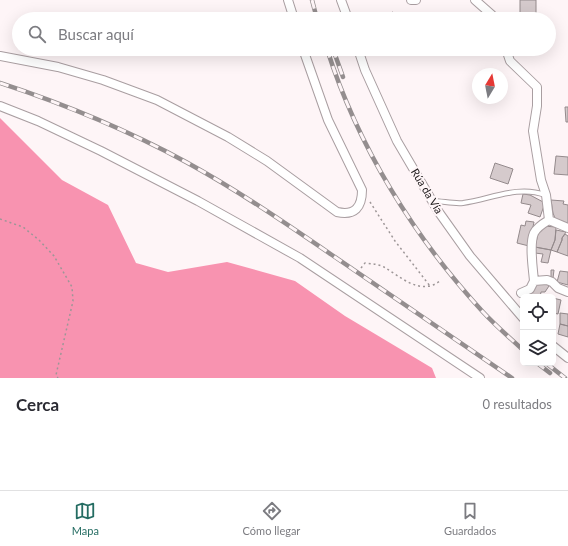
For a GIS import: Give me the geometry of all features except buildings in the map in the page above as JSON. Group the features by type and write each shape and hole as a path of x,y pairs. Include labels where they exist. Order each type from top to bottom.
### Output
{"street":[{"path":"288,0 292,12"},
{"path":"341,0 345,12"},
{"path":"411,0 416,0"},
{"path":"476,0 489,12"},
{"path":"0,56 73,72 128,88 157,100 228,137 267,161 338,212 350,213 354,211 362,199 362,190 328,120 305,56"},
{"name":"Rúa da Vía","path":"360,56 365,70 397,141 432,201 470,256 520,314"},
{"path":"508,56 510,61 537,87 537,106 533,131 541,180 546,195 549,220"},
{"path":"0,106 38,121 101,151 198,201 294,255 480,378"},
{"path":"549,220 568,228"},
{"path":"521,292 530,289 534,281 531,252 534,232 549,220"},
{"path":"534,281 547,280 552,282 558,288 568,292"},
{"path":"556,348 568,358"}],"lane":[{"path":"432,201 462,203 509,192 535,192 546,195"}],"path":[{"path":"362,190 395,242 430,286"},
{"path":"0,219 23,227 39,240 54,256 72,287 73,302 56,375 58,378"},
{"path":"361,268 365,263 374,264 383,267 416,286 430,286 440,281"}],"shaded area":[{"path":"0,118 62,180 108,205 136,263 168,272 227,262 295,281 345,316 432,368 436,378 0,378"}],"railway":[{"path":"312,0 315,12"},
{"path":"330,56 355,121 372,156 411,222 458,283 488,317 520,347"},
{"path":"336,56 343,77"},
{"path":"0,83 48,100 118,128 186,162 278,218 512,378"},
{"path":"541,366 550,373"},
{"path":"550,366 565,378"}]}
